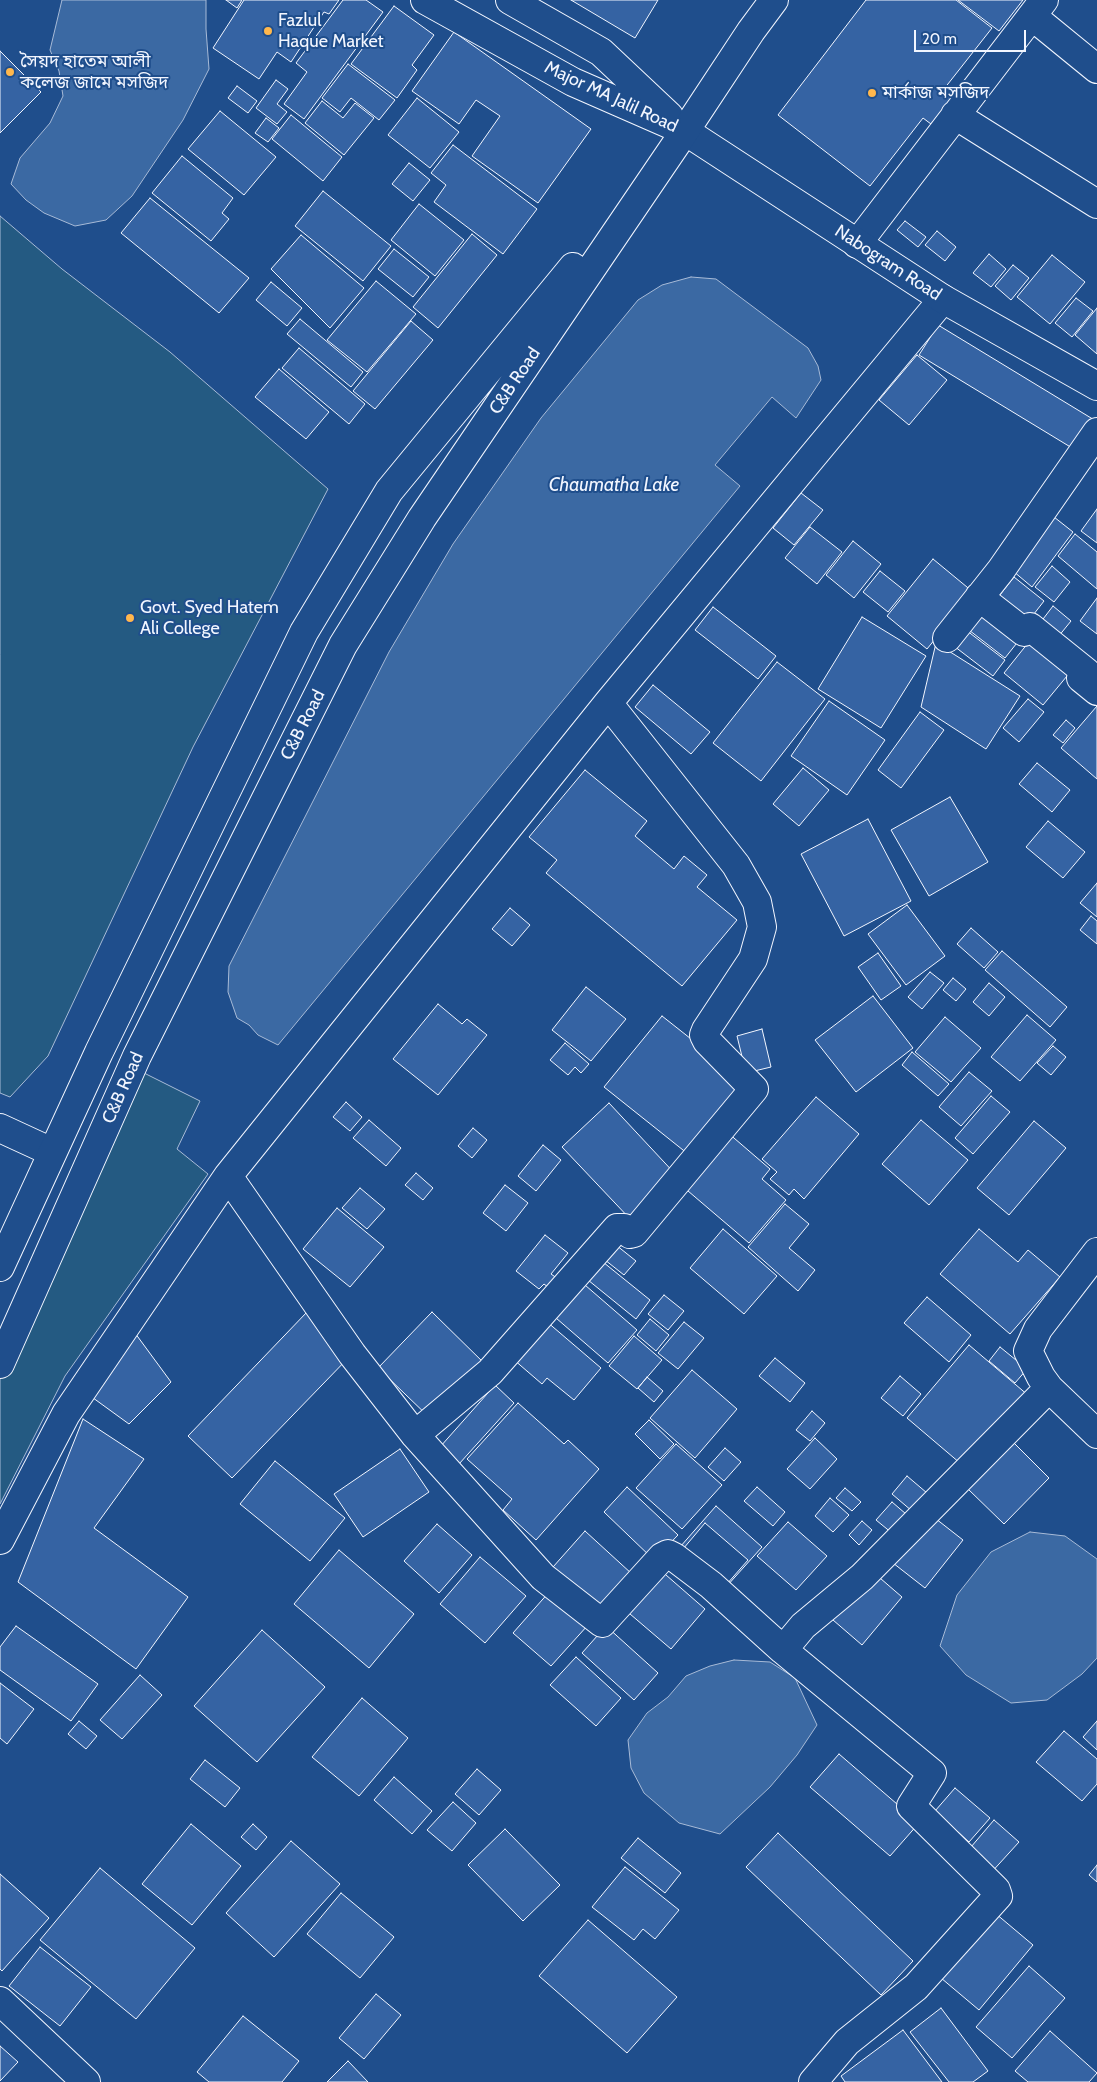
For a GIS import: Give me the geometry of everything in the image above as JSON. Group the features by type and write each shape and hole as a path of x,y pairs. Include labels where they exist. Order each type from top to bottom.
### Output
{"main road":[{"name":"Major MA Jalil Road","path":"425,0 573,82 685,131"},
{"name":"Major MA Jalil Road","path":"510,0 601,52 685,131"},
{"name":"C&B Road","path":"0,1364 138,1056 343,645 422,518 751,31 774,0"},
{"path":"857,244 1038,8 1097,69"},
{"path":"955,116 1097,204"},
{"name":"C&B Road","path":"0,1267 103,1043 304,632 389,491 685,131"},
{"name":"Nabogram Road","path":"685,131 944,299 1097,386"},
{"path":"0,1540 66,1414 228,1176 608,703 944,299"},
{"path":"947,638 1002,570 1097,432"},
{"path":"980,597 1024,632 1030,627 1086,672 1080,678 1097,691"},
{"path":"415,1434 490,1372 617,1228 624,1228 630,1234 634,1233 754,1089 707,1041 704,1035 753,959 762,927 757,902 736,865 608,703"},
{"path":"0,1128 52,1152"},
{"path":"228,1176 352,1354 415,1434 543,1577 602,1623 606,1621 662,1557 668,1554 711,1585 783,1650 932,1774 911,1806 996,1890 998,1896 916,1987 847,2042 813,2082"},
{"path":"1097,1252 1038,1329 1028,1351 1041,1377 1050,1388 1097,1434"},
{"path":"783,1650 803,1626 862,1577 1050,1388"},
{"path":"0,2001 86,2082"}],"shaded area":[{"name":"Govt. Syed Hatem Ali College","path":"0,216 62,269 170,352 328,489 193,747 48,1056 10,1097 0,1093"},
{"path":"140,1071 200,1101 177,1149 208,1174 65,1376 0,1504 0,1371"}],"water":[{"path":"62,0 206,0 209,69 183,120 132,196 106,220 75,226 44,213 26,200 11,184 20,158 50,123 63,96 59,71 50,50"},
{"name":"Chaumatha Lake","path":"691,277 716,279 808,348 818,366 821,380 796,418 772,397 715,465 740,486 278,1045 258,1035 249,1025 237,1018 228,992 229,966 389,652 453,544 541,418 638,300 662,285"},
{"path":"1030,1532 1065,1536 1097,1559 1097,1658 1082,1674 1047,1700 1011,1703 966,1675 940,1646 957,1595 991,1552"},
{"path":"734,1660 770,1662 795,1678 817,1725 797,1755 770,1787 720,1834 679,1823 644,1793 631,1768 628,1740 647,1713 668,1697 686,1676 710,1666"}],"building":[{"path":"226,0 242,0 237,8"},
{"name":"Fazlul Haque Market","path":"244,0 339,0 329,14 324,12 291,62 277,52 259,79 213,48"},
{"path":"343,0 366,0 383,12 304,119 284,104 307,72 296,63"},
{"path":"571,0 658,0 635,38"},
{"name":"মার্কাজ মসজিদ","path":"866,0 956,0 992,28 944,89 953,96 931,124 923,118 870,186 778,115"},
{"path":"958,0 1023,0 999,31"},
{"path":"394,6 434,35 412,65 417,70 397,98 351,64"},
{"path":"454,32 591,129 538,203 472,156 500,116 476,100 459,124 412,91"},
{"name":"সৈয়দ হাতেম আলী কলেজ জামে মসজিদ","path":"0,51 41,92 0,133"},
{"path":"348,64 395,100 379,120 351,98 340,112 322,98"},
{"path":"276,80 288,89 277,104 287,112 277,124 256,108"},
{"path":"237,86 257,101 248,113 228,98"},
{"path":"417,98 459,132 430,168 388,135"},
{"path":"322,101 343,118 355,103 374,118 344,155 305,123"},
{"path":"220,111 276,157 244,195 188,149"},
{"path":"291,115 342,157 323,181 272,139"},
{"path":"266,118 279,128 268,142 255,133"},
{"path":"453,145 537,209 503,254 434,202 446,185 431,173"},
{"path":"182,156 233,198 222,213 229,219 211,241 152,193"},
{"path":"409,163 430,180 413,201 392,184"},
{"path":"323,191 391,246 363,281 295,226"},
{"path":"150,198 249,278 219,313 121,233"},
{"path":"419,204 464,240 435,276 391,240"},
{"path":"905,221 926,237 918,247 897,230"},
{"path":"937,231 956,247 945,261 925,245"},
{"path":"472,234 497,255 438,328 413,307"},
{"path":"301,235 364,288 330,328 271,269"},
{"path":"394,249 429,277 413,297 378,269"},
{"path":"989,254 1006,269 991,287 973,273"},
{"path":"1052,255 1085,282 1050,324 1017,297"},
{"path":"1013,265 1029,278 1011,300 995,286"},
{"path":"376,281 416,314 367,372 327,340"},
{"path":"271,282 302,308 287,326 256,300"},
{"path":"1076,298 1093,311 1072,337 1055,323"},
{"path":"1097,308 1097,354 1075,335"},
{"path":"300,319 363,372 351,387 287,334"},
{"path":"411,321 433,340 375,409 353,391"},
{"path":"938,325 1096,421 1077,451 919,355"},
{"path":"299,348 365,404 349,424 282,368"},
{"path":"917,355 947,380 909,425 879,400"},
{"path":"279,369 329,412 306,439 255,397"},
{"path":"801,493 823,510 794,545 773,528"},
{"path":"1097,509 1097,543 1081,531"},
{"path":"1054,517 1073,532 1032,587 1013,571"},
{"path":"810,527 842,552 817,584 785,558"},
{"path":"1075,534 1097,552 1097,589 1058,556"},
{"path":"853,541 881,564 854,598 826,575"},
{"path":"933,559 973,592 927,649 887,616"},
{"path":"1052,566 1070,582 1054,602 1035,587"},
{"path":"880,571 905,591 888,612 863,592"},
{"path":"1014,577 1044,601 1023,628 993,604"},
{"path":"1097,598 1097,634 1080,621"},
{"path":"985,602 1024,634 1005,658 965,627"},
{"path":"1053,606 1071,621 1058,637 1040,623"},
{"path":"713,607 776,656 758,679 695,630"},
{"path":"862,617 926,656 881,728 818,689"},
{"path":"962,627 1005,660 993,676 950,643"},
{"path":"1032,638 1072,670 1043,705 1004,673"},
{"path":"936,643 1020,696 986,749 921,707"},
{"path":"777,662 825,699 761,781 713,743"},
{"path":"653,685 710,732 691,754 635,707"},
{"path":"1028,699 1044,712 1019,742 1003,728"},
{"path":"829,701 885,740 847,795 791,756"},
{"path":"1097,706 1097,779 1061,748"},
{"path":"920,712 944,730 901,788 878,770"},
{"path":"1066,720 1075,728 1063,743 1053,735"},
{"path":"1037,763 1070,790 1052,812 1019,784"},
{"path":"803,768 829,790 799,826 773,804"},
{"path":"585,770 647,821 635,836 674,869 684,856 707,875 697,887 737,920 682,986 546,873 557,860 529,837"},
{"path":"950,797 988,862 929,896 891,830"},
{"path":"868,819 911,901 844,936 801,854"},
{"path":"1048,821 1085,852 1063,878 1026,847"},
{"path":"1097,883 1097,917 1080,903"},
{"path":"907,905 945,956 906,985 868,934"},
{"path":"510,908 530,925 512,946 492,929"},
{"path":"1091,916 1097,921 1097,944 1080,930"},
{"path":"971,928 998,952 984,968 957,944"},
{"path":"1002,951 1067,1007 1050,1027 985,970"},
{"path":"878,953 901,986 881,1000 858,967"},
{"path":"930,972 944,983 922,1009 908,997"},
{"path":"953,978 966,989 956,1001 943,990"},
{"path":"989,983 1005,997 989,1016 973,1002"},
{"path":"586,987 626,1019 591,1061 552,1030"},
{"path":"873,996 913,1048 856,1092 815,1040"},
{"path":"438,1004 462,1024 467,1019 487,1035 438,1095 393,1059"},
{"path":"1027,1015 1056,1040 1020,1081 991,1057"},
{"path":"662,1016 724,1065 740,1089 688,1154 604,1087"},
{"path":"945,1017 981,1048 951,1082 915,1052"},
{"path":"762,1029 771,1067 746,1073 737,1036"},
{"path":"565,1043 589,1064 581,1073 575,1067 568,1075 550,1060"},
{"path":"1053,1046 1066,1057 1051,1075 1037,1063"},
{"path":"912,1052 949,1084 938,1096 902,1065"},
{"path":"969,1072 992,1091 961,1126 939,1107"},
{"path":"991,1096 1010,1112 973,1154 955,1138"},
{"path":"816,1097 859,1134 804,1199 794,1189 789,1195 770,1179 777,1172 762,1159"},
{"path":"346,1102 362,1117 350,1131 333,1117"},
{"path":"609,1103 678,1177 632,1221 562,1147"},
{"path":"369,1120 401,1148 386,1166 353,1138"},
{"path":"921,1120 968,1160 929,1205 882,1164"},
{"path":"1034,1121 1066,1148 1009,1215 977,1188"},
{"path":"473,1128 487,1140 472,1158 458,1146"},
{"path":"727,1132 770,1169 762,1179 786,1200 749,1243 681,1185"},
{"path":"543,1145 561,1160 536,1191 518,1176"},
{"path":"416,1173 433,1188 423,1200 405,1185"},
{"path":"505,1185 528,1203 506,1231 483,1213"},
{"path":"360,1188 385,1209 367,1229 342,1208"},
{"path":"785,1204 809,1224 789,1248 815,1270 798,1291 748,1247"},
{"path":"337,1208 384,1247 350,1287 303,1249"},
{"path":"723,1229 777,1276 744,1314 690,1268"},
{"path":"979,1229 1018,1262 1028,1250 1060,1277 1010,1334 940,1274"},
{"path":"545,1235 568,1253 551,1274 561,1281 553,1291 544,1284 539,1289 516,1271"},
{"path":"611,1241 636,1261 624,1275 600,1256"},
{"path":"603,1262 650,1300 636,1319 588,1280"},
{"path":"585,1285 637,1330 608,1363 556,1318"},
{"path":"664,1295 684,1311 668,1330 648,1314"},
{"path":"927,1297 971,1335 949,1362 904,1323"},
{"path":"308,1311 352,1354 232,1478 188,1436"},
{"path":"432,1312 486,1365 432,1420 378,1368"},
{"path":"650,1319 669,1335 656,1351 637,1335"},
{"path":"546,1321 601,1368 574,1400 547,1378 542,1384 513,1359"},
{"path":"684,1322 704,1338 678,1369 658,1353"},
{"path":"135,1333 171,1382 129,1424 89,1395"},
{"path":"634,1336 662,1360 637,1389 609,1366"},
{"path":"969,1345 1029,1396 967,1469 907,1418"},
{"path":"1000,1347 1027,1369 1015,1383 989,1361"},
{"path":"775,1358 805,1383 790,1402 759,1376"},
{"path":"692,1370 737,1409 695,1458 650,1418"},
{"path":"900,1376 921,1394 903,1416 881,1398"},
{"path":"647,1377 663,1391 654,1402 638,1388"},
{"path":"495,1385 514,1403 459,1464 440,1447"},
{"path":"518,1403 564,1444 568,1440 599,1469 536,1540 503,1510 512,1499 467,1459"},
{"path":"812,1411 825,1423 810,1441 796,1430"},
{"path":"83,1419 144,1459 94,1528 188,1597 136,1669 18,1582"},
{"path":"649,1420 674,1444 660,1459 635,1434"},
{"path":"815,1438 837,1459 810,1489 787,1469"},
{"path":"1014,1443 1049,1478 1004,1524 968,1489"},
{"path":"676,1444 722,1485 682,1529 636,1488"},
{"path":"725,1448 741,1462 724,1481 708,1467"},
{"path":"400,1449 429,1492 363,1537 334,1494"},
{"path":"275,1461 345,1518 310,1561 240,1504"},
{"path":"907,1476 927,1493 912,1511 892,1494"},
{"path":"627,1487 678,1535 654,1560 604,1512"},
{"path":"757,1487 785,1512 773,1526 744,1501"},
{"path":"845,1488 861,1502 852,1511 836,1498"},
{"path":"830,1498 849,1515 833,1532 815,1516"},
{"path":"892,1502 913,1520 898,1538 876,1520"},
{"path":"716,1506 762,1547 726,1587 680,1547"},
{"path":"931,1515 963,1540 925,1588 893,1563"},
{"path":"862,1521 872,1530 859,1545 849,1535"},
{"path":"788,1522 827,1556 796,1590 757,1556"},
{"path":"705,1523 748,1560 726,1585 683,1549"},
{"path":"437,1524 472,1555 439,1593 404,1561"},
{"path":"585,1531 632,1574 600,1609 553,1567"},
{"path":"339,1550 414,1614 369,1668 294,1604"},
{"path":"480,1557 526,1596 485,1643 440,1604"},
{"path":"658,1568 705,1609 671,1649 623,1608"},
{"path":"873,1572 902,1597 862,1645 833,1620"},
{"path":"550,1591 588,1625 551,1666 513,1633"},
{"path":"16,1626 98,1684 71,1721 0,1670 0,1647"},
{"path":"606,1626 658,1673 634,1700 582,1653"},
{"path":"262,1630 325,1687 257,1762 194,1706"},
{"path":"576,1657 621,1698 596,1726 550,1685"},
{"path":"140,1675 162,1695 122,1739 100,1720"},
{"path":"0,1683 34,1709 7,1744 0,1738"},
{"path":"362,1698 408,1738 359,1796 312,1757"},
{"path":"79,1721 97,1736 86,1749 68,1734"},
{"path":"1097,1721 1097,1750 1083,1737"},
{"path":"1064,1731 1097,1759 1097,1784 1082,1801 1036,1762"},
{"path":"839,1754 919,1823 890,1856 810,1787"},
{"path":"205,1760 240,1788 225,1807 190,1779"},
{"path":"477,1769 501,1790 479,1815 455,1794"},
{"path":"394,1777 432,1811 412,1834 374,1800"},
{"path":"955,1788 990,1818 969,1842 935,1811"},
{"path":"453,1802 476,1823 452,1851 427,1830"},
{"path":"994,1820 1019,1842 989,1875 965,1854"},
{"path":"191,1824 241,1866 192,1925 142,1884"},
{"path":"253,1824 267,1837 256,1850 241,1837"},
{"path":"505,1829 560,1885 523,1921 468,1865"},
{"path":"778,1833 913,1961 881,1995 746,1867"},
{"path":"638,1838 681,1873 665,1893 621,1858"},
{"path":"291,1841 340,1884 274,1957 226,1913"},
{"path":"1097,1865 1097,1882 1089,1875"},
{"path":"625,1867 679,1910 655,1939 643,1929 634,1940 592,1907"},
{"path":"100,1868 195,1948 136,2019 40,1940"},
{"path":"0,1874 49,1918 2,1971 0,1969"},
{"path":"341,1893 394,1937 360,1978 307,1934"},
{"path":"995,1913 1033,1945 979,2010 941,1978"},
{"path":"588,1920 677,1997 627,2053 539,1976"},
{"path":"40,1947 91,1987 60,2026 9,1986"},
{"path":"1029,1966 1065,1998 1012,2058 976,2027"},
{"path":"376,1994 401,2015 364,2059 339,2038"},
{"path":"941,2008 988,2071 973,2082 949,2082 910,2032"},
{"path":"243,2016 299,2061 282,2082 209,2082 197,2072"},
{"path":"903,2030 942,2082 845,2082 841,2076"},
{"path":"1050,2031 1097,2073 1089,2082 1028,2082 1015,2071"},
{"path":"0,2046 18,2062 0,2081"},
{"path":"348,2061 368,2082 327,2082"}],"place":[{"name":"Fazlul Haque Market","path":"268,31"},
{"name":"সৈয়দ হাতেম আলী কলেজ জামে মসজিদ","path":"10,72"},
{"name":"মার্কাজ মসজিদ","path":"872,93"},
{"name":"Govt. Syed Hatem Ali College","path":"130,618"}]}
